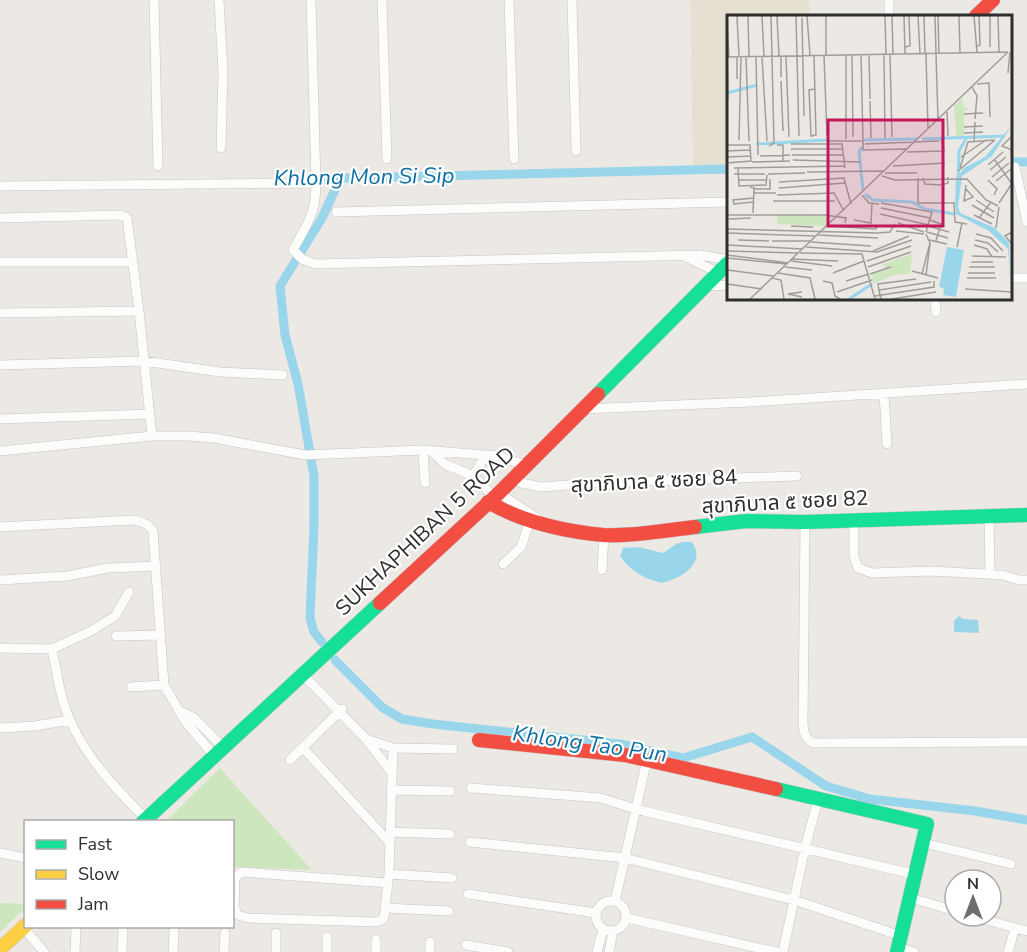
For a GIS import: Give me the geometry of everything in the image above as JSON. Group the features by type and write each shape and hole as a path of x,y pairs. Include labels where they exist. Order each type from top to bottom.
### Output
{"street":[{"path":"154,0 158,166"},
{"path":"219,0 223,71 221,148"},
{"path":"311,0 316,164 315,207 293,250 299,256 315,264 708,255 725,266"},
{"path":"382,0 387,159"},
{"path":"509,0 514,159"},
{"path":"572,0 576,151"},
{"path":"977,15 992,1"},
{"path":"1015,167 1027,222"},
{"path":"0,186 316,182"},
{"path":"336,212 727,202"},
{"path":"0,218 124,216 129,222 152,436"},
{"path":"684,256 725,266"},
{"path":"0,262 133,262"},
{"name":"SUKHAPHIBAN 5 ROAD","path":"144,820 494,497 725,266"},
{"path":"706,286 727,285"},
{"path":"935,300 936,312"},
{"path":"0,313 139,311"},
{"path":"0,365 144,361 220,372 283,375"},
{"path":"583,409 750,402 1027,384"},
{"path":"884,393 887,444"},
{"path":"0,419 149,414"},
{"path":"0,451 152,436 188,436 213,438 309,455 427,451 497,456 526,465"},
{"path":"427,451 446,464 472,476 494,497"},
{"path":"425,483 427,451"},
{"path":"472,476 485,456"},
{"name":"สุขาภิบาล ๕ ซอย 84","path":"513,477 521,483 542,488 602,482 797,476"},
{"name":"สุขาภิบาล ๕ ซอย 82","path":"494,497 511,515 604,535 746,521 806,522 1027,515"},
{"path":"989,516 990,574"},
{"path":"503,564 521,547 531,518"},
{"path":"854,519 854,556 858,568 865,571 990,574 1027,580"},
{"path":"0,527 133,520 148,524 153,531 164,685 182,712 185,721 219,753"},
{"path":"806,522 803,724 804,734 808,740 813,743 1027,742"},
{"path":"602,570 604,535"},
{"path":"0,580 67,576 108,568 156,566"},
{"path":"0,648 52,649 91,631 115,616 129,592"},
{"path":"116,636 159,635"},
{"path":"52,649 60,691 70,720 83,746 101,771 144,820"},
{"path":"305,673 366,739 392,772"},
{"path":"131,687 164,685"},
{"path":"290,760 342,712"},
{"path":"0,728 35,726 70,720"},
{"path":"366,739 393,748 453,749"},
{"path":"479,740 607,752 646,759 927,824 899,945"},
{"path":"303,747 389,842"},
{"path":"393,748 389,878 382,920 376,922 241,917 234,908 235,878 237,874 248,872 389,878 452,878"},
{"path":"615,901 646,759"},
{"path":"471,788 602,798 635,809 917,875"},
{"path":"391,790 450,791"},
{"path":"783,952 805,848 818,800"},
{"path":"390,831 450,834"},
{"path":"470,842 625,858 794,900 914,952"},
{"path":"924,843 1011,864"},
{"path":"0,853 24,858"},
{"path":"468,894 596,913"},
{"path":"911,898 943,907"},
{"path":"615,901 625,909 627,918 622,927 613,932 603,929 596,920 596,913 602,904 615,901"},
{"path":"385,908 450,911"},
{"path":"627,918 776,952"},
{"path":"1003,925 1027,931"},
{"path":"5,949 24,926"},
{"path":"26,928 44,952"},
{"path":"75,952 76,928"},
{"path":"122,952 123,928"},
{"path":"1008,952 1015,928"},
{"path":"597,952 603,929"},
{"path":"173,952 174,930"},
{"path":"609,952 613,932"},
{"path":"224,952 225,933"},
{"path":"276,933 276,952"},
{"path":"327,937 327,952"},
{"path":"376,940 376,952"},
{"path":"466,945 508,952"}],"shaded area":[{"path":"690,0 809,0 810,15 727,15 727,165 693,166"}],"green space":[{"path":"220,768 312,870 234,867 234,820 167,820"},
{"path":"0,903 24,904 24,909 0,932"}],"water":[{"path":"683,542 692,542 696,550 694,563 684,574 662,583 638,574 620,556 623,548 638,547 663,553"},
{"path":"959,616 963,619 978,620 979,633 954,632 954,621"}],"waterway":[{"name":"Khlong Mon Si Sip","path":"1012,162 1027,162"},
{"name":"Khlong Mon Si Sip","path":"308,179 727,169"},
{"name":"Khlong Tao Pun","path":"322,642 314,632 310,618 314,476 298,384 285,335 280,286 322,218 340,179"},
{"name":"Khlong Tao Pun","path":"335,660 383,708 402,719 620,744 683,758 752,737 826,786 870,799 975,811 1027,820"}],"traffic: fast":[{"path":"598,394 727,264"},
{"path":"695,527 746,521 805,522 1027,515"},
{"path":"145,820 380,603"},
{"path":"776,789 927,824 897,952"}],"traffic: slow":[{"path":"0,949 24,927"}],"traffic: jam":[{"path":"977,15 993,0"},
{"path":"380,603 499,493 598,394"},
{"path":"488,502 529,520 558,528 603,535 649,533 695,527"},
{"path":"479,740 625,755 776,789"}]}
